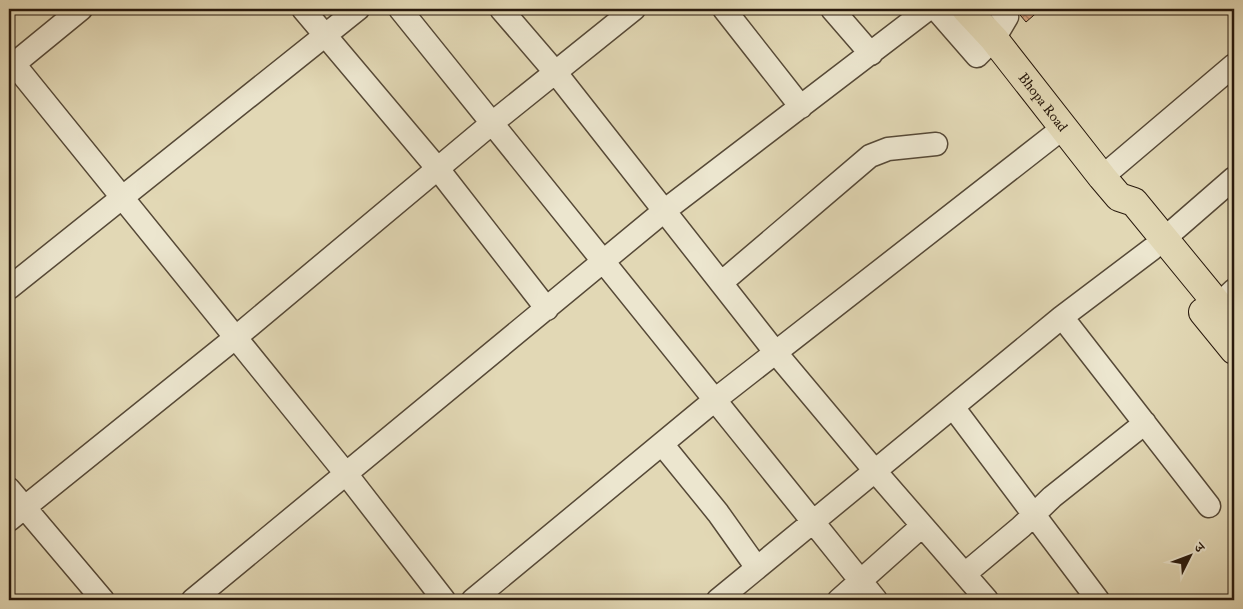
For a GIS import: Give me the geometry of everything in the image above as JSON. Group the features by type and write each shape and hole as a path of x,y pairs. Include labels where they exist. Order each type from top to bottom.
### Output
{"main road":[{"name":"Bhopa Road","path":"966,9 992,26 1063,128 1110,187 1134,202 1159,243 1234,350"},
{"name":"Bhopa Road","path":"1159,243 1229,306"}],"street":[{"path":"81,9 11,66 122,196 235,338 348,475 444,600"},
{"path":"303,9 438,169 547,309"},
{"path":"9,288 358,9"},
{"path":"400,9 876,600"},
{"path":"502,9 556,73 776,353 987,600"},
{"path":"16,514 235,338 491,124 634,9"},
{"path":"724,9 801,107"},
{"path":"832,9 871,54"},
{"path":"193,600 348,475 664,211 928,9"},
{"path":"936,9 977,56 992,26"},
{"path":"1110,187 1234,65"},
{"path":"473,600 716,399 1063,128"},
{"path":"721,283 870,156 888,149 936,144"},
{"path":"718,600 1062,318 1159,243 1234,178"},
{"path":"1062,318 1210,506"},
{"path":"953,407 1032,515 1098,600"},
{"path":"966,574 1052,497 1145,423"},
{"path":"662,444 718,514 757,568"},
{"path":"9,489 16,514 103,600"},
{"path":"840,600 922,526"}],"building":[{"path":"1015,9 1041,9 1026,22"}]}
